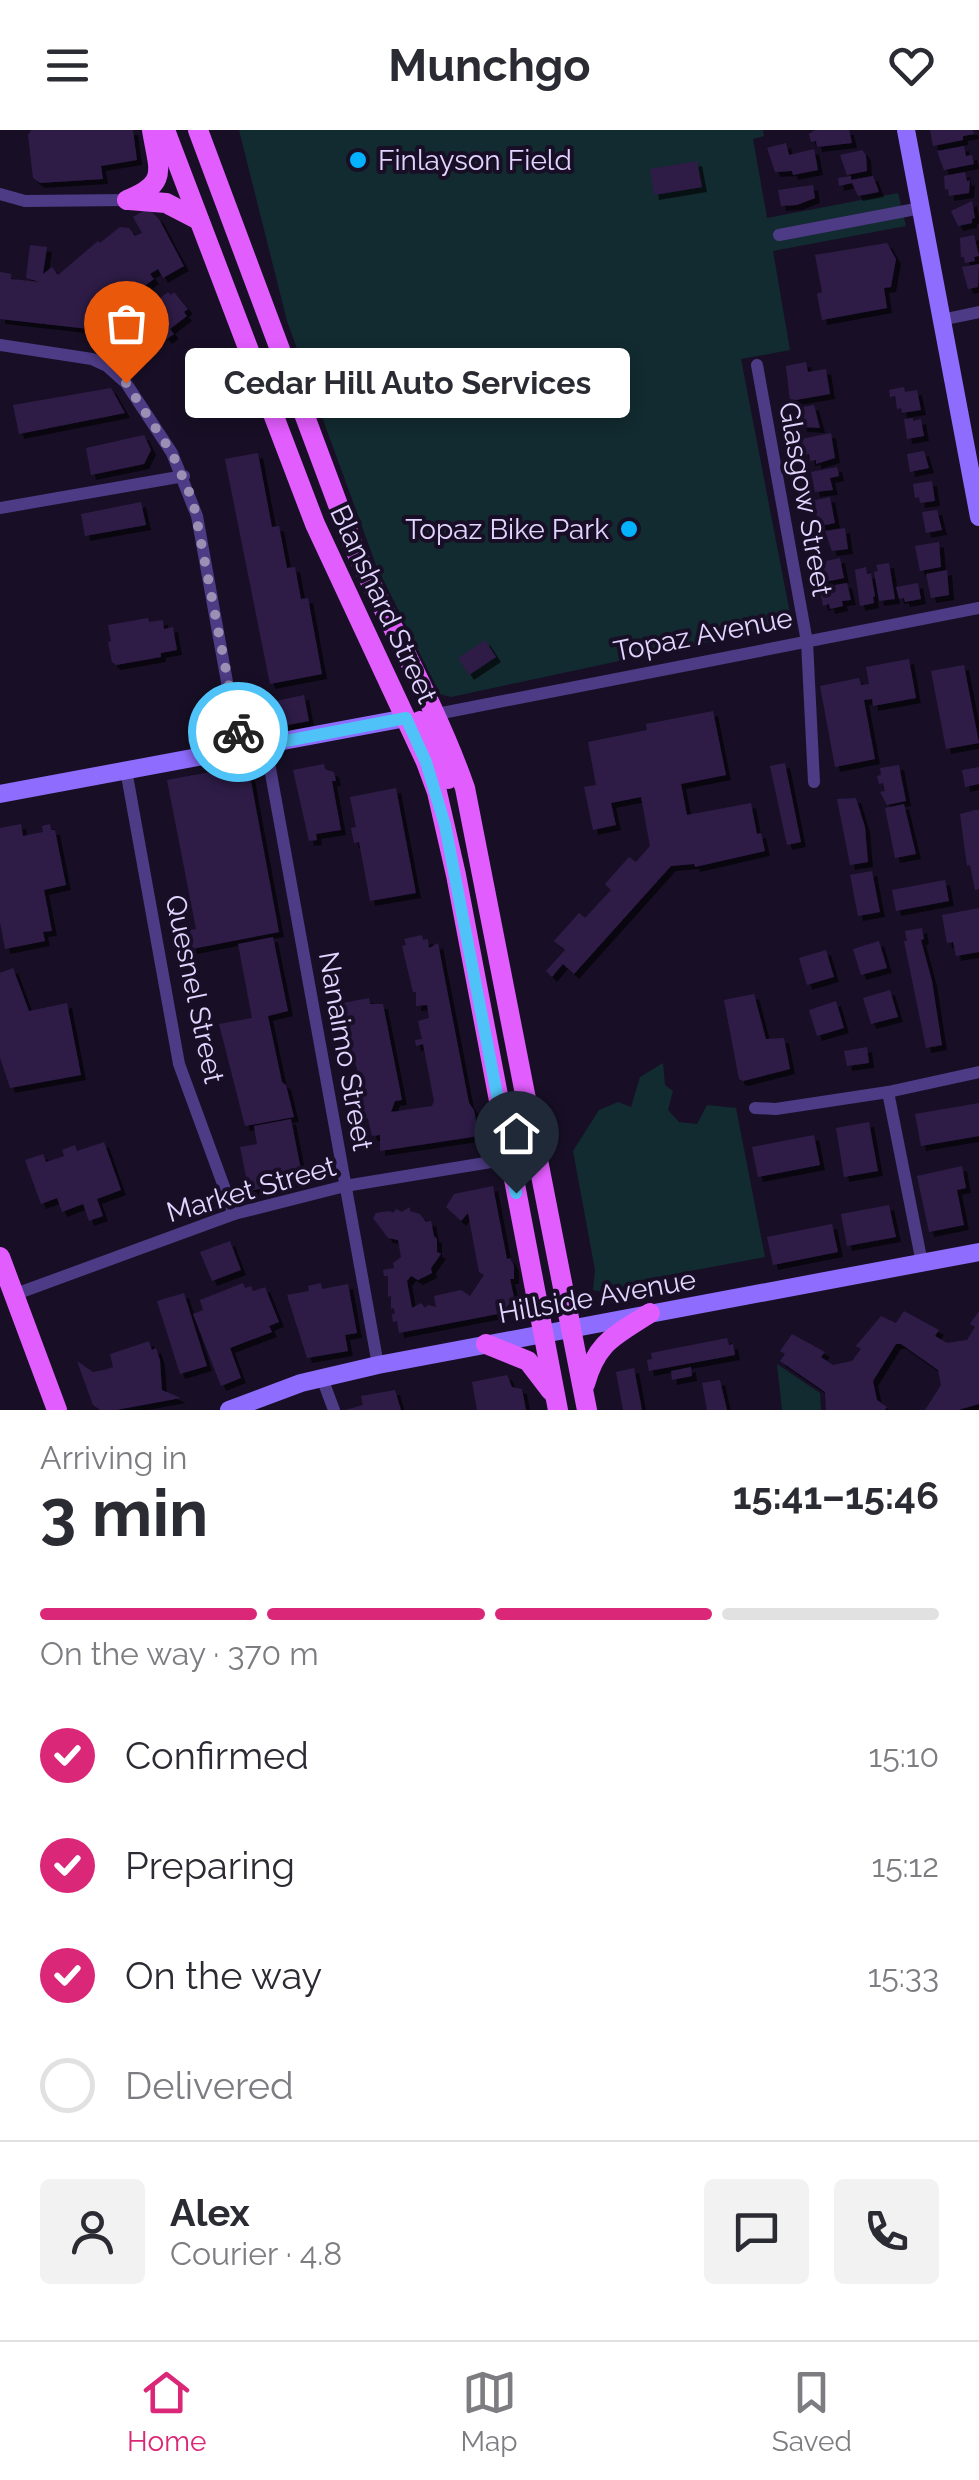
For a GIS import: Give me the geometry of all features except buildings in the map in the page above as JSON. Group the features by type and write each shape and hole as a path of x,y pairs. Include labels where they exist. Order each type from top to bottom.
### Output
{"main road":[{"path":"127,200 155,186 160,177 152,130"},
{"name":"Blanshard Street","path":"165,130 315,524 426,762 445,825 558,1407"},
{"name":"Blanshard Street","path":"198,130 354,545 437,714 465,788 585,1400"},
{"path":"906,130 979,517"},
{"path":"127,200 166,204 199,220"},
{"path":"0,794 406,718 424,725 483,870"},
{"name":"Hillside Avenue","path":"229,1410 322,1378 378,1366 979,1252"},
{"path":"0,1257 57,1410"},
{"path":"585,1400 592,1357 609,1340 650,1313"},
{"path":"486,1344 528,1361 544,1378 558,1407"}],"street":[{"path":"0,194 25,200 127,200"},
{"path":"779,235 920,208"},
{"path":"941,320 979,312"},
{"path":"0,345 92,359 107,366 126,383 155,424 184,476 197,516 231,704 244,749"},
{"name":"Glasgow Street","path":"757,365 807,642 814,782"},
{"path":"0,508 184,476"},
{"name":"Topaz Avenue","path":"437,714 979,608"},
{"name":"Nanaimo Street","path":"266,746 378,1366"},
{"name":"Quesnel Street","path":"126,770 179,1064 234,1214"},
{"path":"755,1108 776,1109 888,1092 979,1072"},
{"path":"888,1092 922,1263"},
{"name":"Market Street","path":"13,1295 234,1214 345,1186 510,1159"},
{"path":"322,1378 334,1410"}],"green space":[{"path":"239,130 763,130 764,136 753,139 767,218 898,193 906,226 773,251 790,350 741,359 792,624 451,697 440,694 376,565 287,321"},
{"path":"663,1063 665,1085 673,1091 668,1110 679,1122 697,1124 707,1105 736,1108 765,1257 642,1280 622,1287 621,1296 593,1290 595,1270 573,1151 599,1110 618,1102 631,1107 640,1077"},
{"path":"777,1364 820,1393 821,1410 782,1410"}],"way so far":[{"path":"126,383 172,453 193,501 238,732"}],"place":[{"name":"Finlayson Field","path":"358,160"},
{"name":"Cedar Hill Auto Services","path":"126,383"},
{"name":"Topaz Bike Park","path":"629,529"}],"route":[{"path":"238,732 244,749 406,718 426,762 445,825 516,1193"}]}
